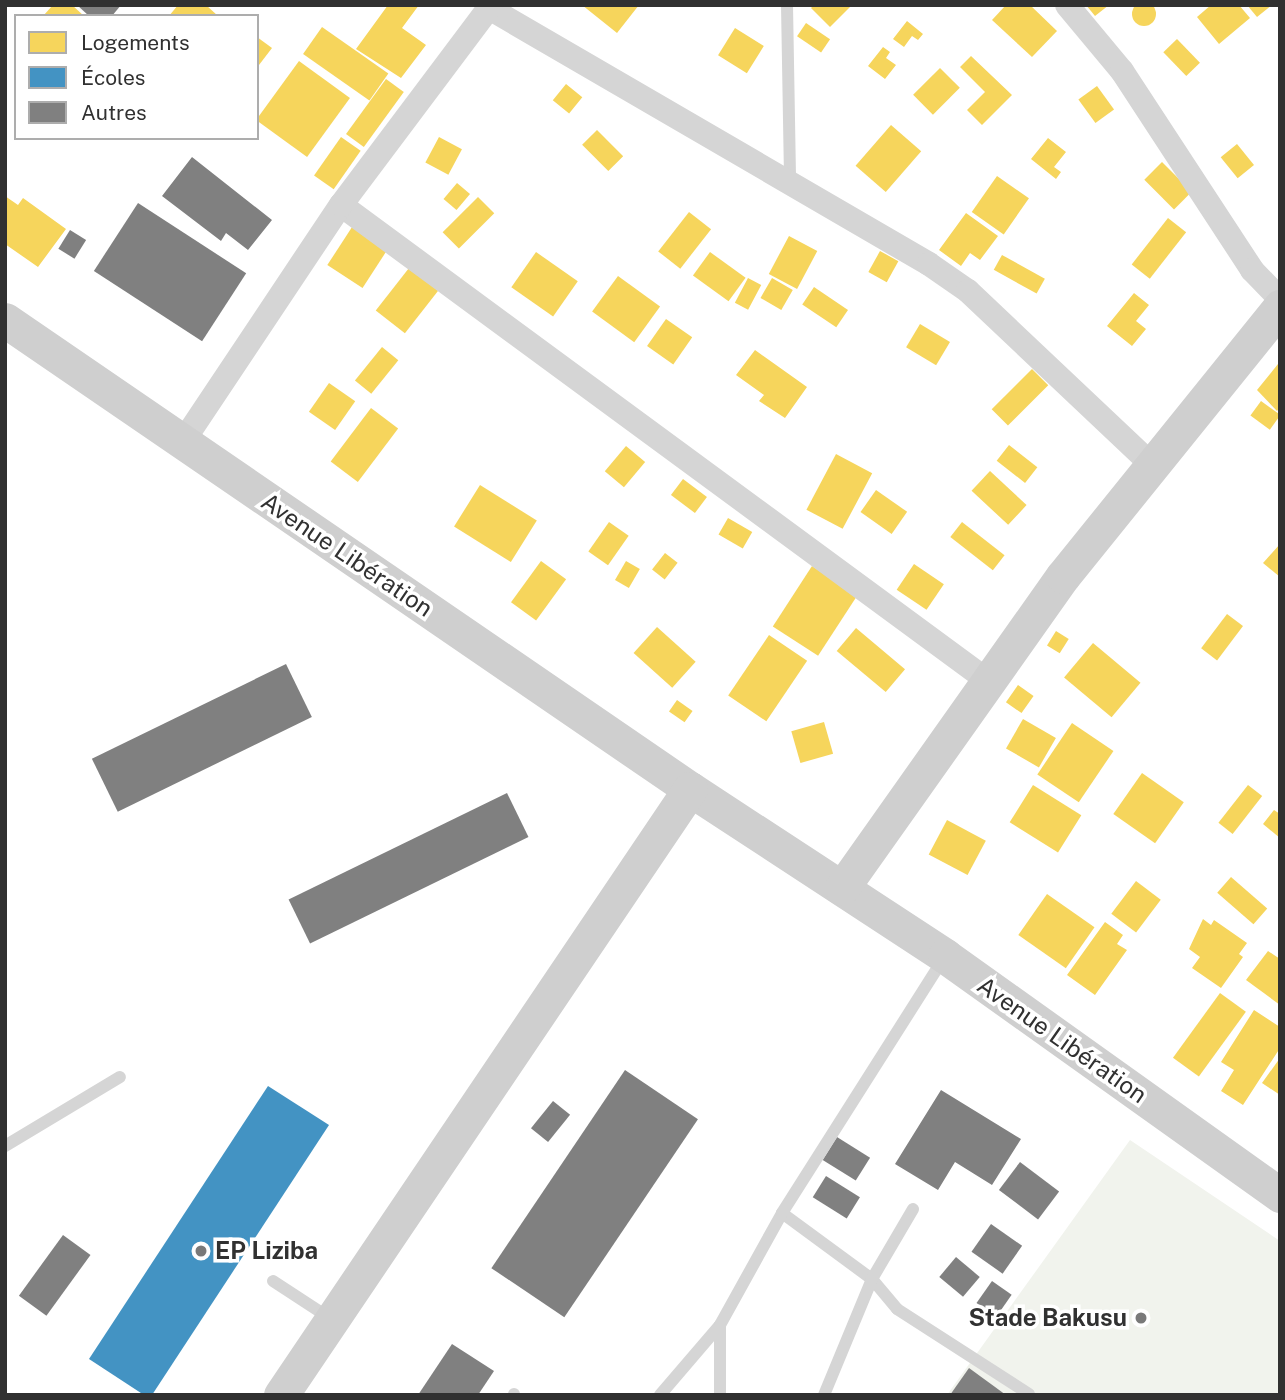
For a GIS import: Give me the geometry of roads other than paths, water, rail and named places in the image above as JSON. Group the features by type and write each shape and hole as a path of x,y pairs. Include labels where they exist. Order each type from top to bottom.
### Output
{"street":[{"path":"1067,5 1122,71 1252,270 1280,299"},
{"path":"181,443 341,205 488,6 968,291 1153,465"},
{"path":"341,205 991,683"},
{"path":"842,888 991,683 1063,576 1280,307"},
{"name":"Avenue Libération","path":"5,320 690,789 945,956 1280,1195"},
{"path":"281,1395 690,789"}],"lane":[{"path":"787,5 790,183"},
{"path":"660,1395 720,1325 782,1213 945,956"},
{"path":"5,1146 120,1077"},
{"path":"824,1395 872,1279 913,1209"},
{"path":"782,1213 872,1279 897,1309 1029,1394"},
{"path":"272,1281 333,1320"},
{"path":"720,1325 720,1395"}],"place":[{"name":"EP Liziba","path":"201,1251"},
{"name":"Stade Bakusu","path":"1141,1318"}]}
